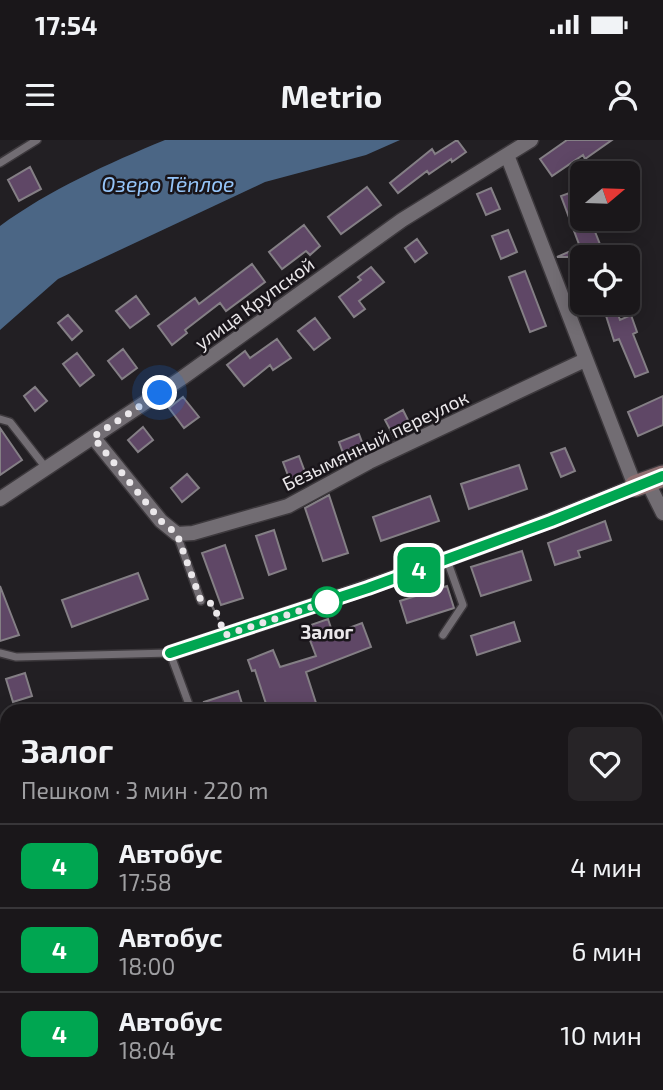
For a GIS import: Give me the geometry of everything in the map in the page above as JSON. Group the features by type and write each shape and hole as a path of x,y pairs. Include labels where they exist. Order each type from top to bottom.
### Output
{"street":[{"name":"улица Крупской","path":"0,499 182,378 402,220 531,140"},
{"path":"507,155 585,360 663,513"},
{"name":"Безымянный переулок","path":"177,534 193,533 288,506 369,462 585,360"},
{"path":"93,437 161,521 177,534"},
{"path":"170,653 368,588 551,521 648,481"}],"lane":[{"path":"0,163 37,140"},
{"path":"0,419 10,422 46,468"},
{"path":"177,534 201,601"},
{"path":"443,635 463,605 447,559"},
{"path":"1,651 29,657 170,653 189,704"}],"path":[{"path":"201,601 213,604 225,635"}],"water":[{"name":"Озеро Тёплое","path":"165,140 400,140 366,155 265,182 58,279 0,330 0,226 80,178"}],"building":[{"path":"457,140 466,152 452,162 451,159 429,174 427,171 398,193 390,183 432,149 435,154"},
{"path":"567,140 612,140 585,159 583,155 570,161 570,164 552,176 540,159"},
{"path":"30,167 41,189 19,201 8,180"},
{"path":"367,187 381,205 341,234 328,217"},
{"path":"491,188 500,209 486,215 477,194"},
{"path":"570,193 570,220 561,196"},
{"path":"304,225 320,246 310,255 306,251 282,269 269,252"},
{"path":"508,230 517,252 501,259 492,236"},
{"path":"574,231 595,231 600,245 579,245"},
{"path":"417,239 427,253 415,262 405,248"},
{"path":"570,251 570,257 557,257"},
{"path":"252,264 265,282 226,311 220,303 185,330 187,333 172,345 158,326 195,298 199,304"},
{"path":"371,267 384,282 359,301 365,309 354,317 339,297 361,280 358,277"},
{"path":"525,271 546,326 530,332 509,277"},
{"path":"136,296 149,314 130,328 116,311"},
{"path":"68,315 82,331 72,340 58,323"},
{"path":"606,315 618,315 620,320 631,315 637,332 633,334 648,372 635,377 619,339 614,341"},
{"path":"315,318 330,338 314,350 298,331"},
{"path":"277,339 291,358 273,370 270,365 244,386 227,365 245,351 250,358"},
{"path":"123,349 137,368 122,379 108,361"},
{"path":"77,353 94,375 80,386 63,364"},
{"path":"35,387 47,401 35,411 24,396"},
{"path":"663,396 663,425 638,436 628,412"},
{"path":"183,397 199,417 184,428 169,408"},
{"path":"403,410 413,430 395,439 385,420"},
{"path":"143,427 153,440 138,452 128,440"},
{"path":"0,428 22,460 0,475"},
{"path":"359,434 366,453 346,461 339,442"},
{"path":"565,448 575,471 561,477 551,453"},
{"path":"299,456 308,480 292,486 283,462"},
{"path":"519,465 527,489 469,509 461,484"},
{"path":"187,474 199,488 182,502 171,488"},
{"path":"329,495 348,553 323,561 305,508"},
{"path":"430,496 439,521 381,541 373,517"},
{"path":"605,521 611,540 578,551 580,557 555,565 548,543"},
{"path":"274,530 286,569 269,575 256,536"},
{"path":"225,545 243,598 221,605 202,553"},
{"path":"522,551 531,580 481,596 471,567"},
{"path":"138,573 148,599 72,627 62,600"},
{"path":"0,586 19,635 0,641"},
{"path":"447,586 454,608 407,623 400,601"},
{"path":"328,619 333,634 362,623 371,647 306,672 316,703 266,704 255,670 252,671 248,660 273,650 280,667 316,656 305,627"},
{"path":"514,622 520,641 477,655 471,636"},
{"path":"25,673 32,696 13,702 6,679"},
{"path":"238,691 242,704 205,704 204,702"}],"bus line":[{"name":"4","path":"170,653 368,588 551,521 663,476"}],"place":[{"name":"Залог","path":"327,602"}],"route":[{"path":"160,393 93,437 161,521 177,534 201,601 213,604 225,635 327,602"}]}
